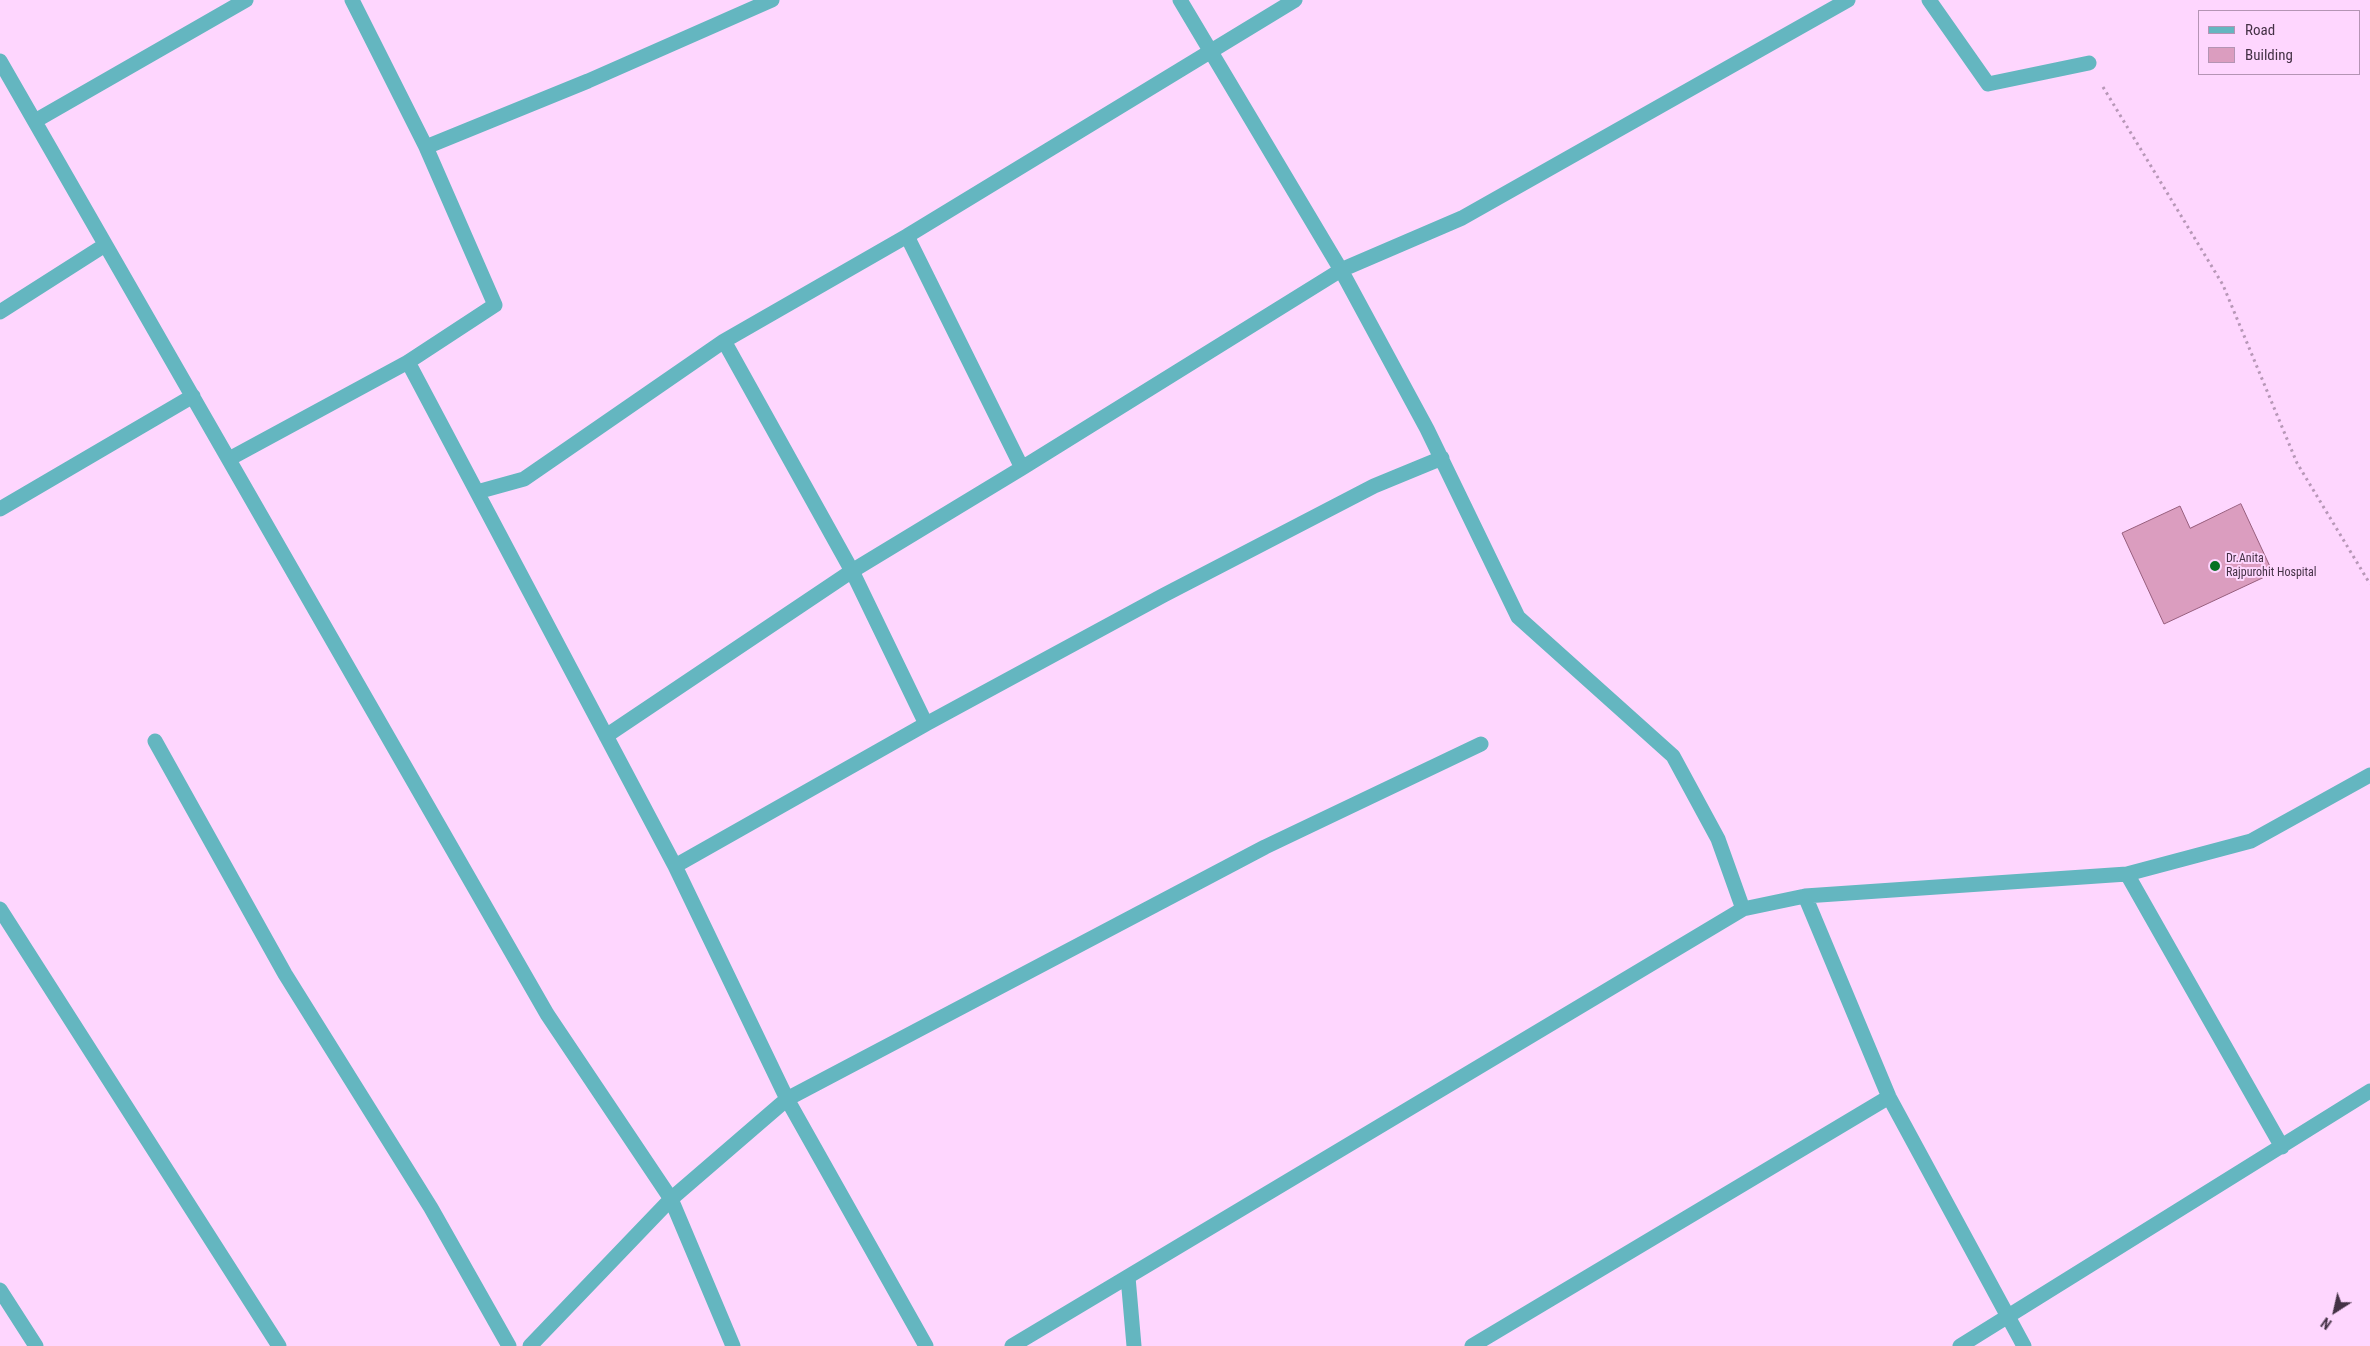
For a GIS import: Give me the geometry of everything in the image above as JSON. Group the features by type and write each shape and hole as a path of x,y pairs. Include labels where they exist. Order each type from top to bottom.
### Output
{"street":[{"path":"34,121 246,0"},
{"path":"229,460 408,362 495,305 426,147 352,0"},
{"path":"426,147 588,81 772,0"},
{"path":"1180,0 1341,270 1442,458 1518,617 1673,756 1718,839 1743,909"},
{"path":"477,492 524,479 724,341 907,236 1296,0"},
{"path":"606,736 852,571 1341,270 1462,218 1848,0"},
{"path":"1929,0 1988,84 2088,63"},
{"path":"0,61 547,1014 670,1199 733,1346"},
{"path":"907,236 1022,468"},
{"path":"0,312 105,245"},
{"path":"724,341 852,571 926,724"},
{"path":"408,362 676,866 787,1099 926,1346"},
{"path":"0,509 193,396"},
{"path":"676,866 926,724 1164,594 1357,495 1442,458"},
{"path":"155,741 285,974 431,1208 509,1346"},
{"path":"530,1346 670,1199 787,1099 1265,847 1481,744"},
{"path":"1012,1346 1743,909 1805,896 2127,874 2251,842 2370,775"},
{"path":"2127,874 2282,1147"},
{"path":"1805,896 1888,1097 2024,1346"},
{"path":"0,909 279,1346"},
{"path":"1960,1346 2282,1147 2370,1090"},
{"path":"1472,1346 1888,1097"},
{"path":"1128,1276 1134,1346"},
{"path":"0,1290 36,1346"}],"path":[{"path":"2088,63 2223,286 2297,463 2370,584"}],"building":[{"path":"2241,504 2273,573 2164,624 2122,533 2180,506 2190,528"}],"place":[{"name":"Dr.Anita Rajpurohit Hospital","path":"2215,566"}]}
